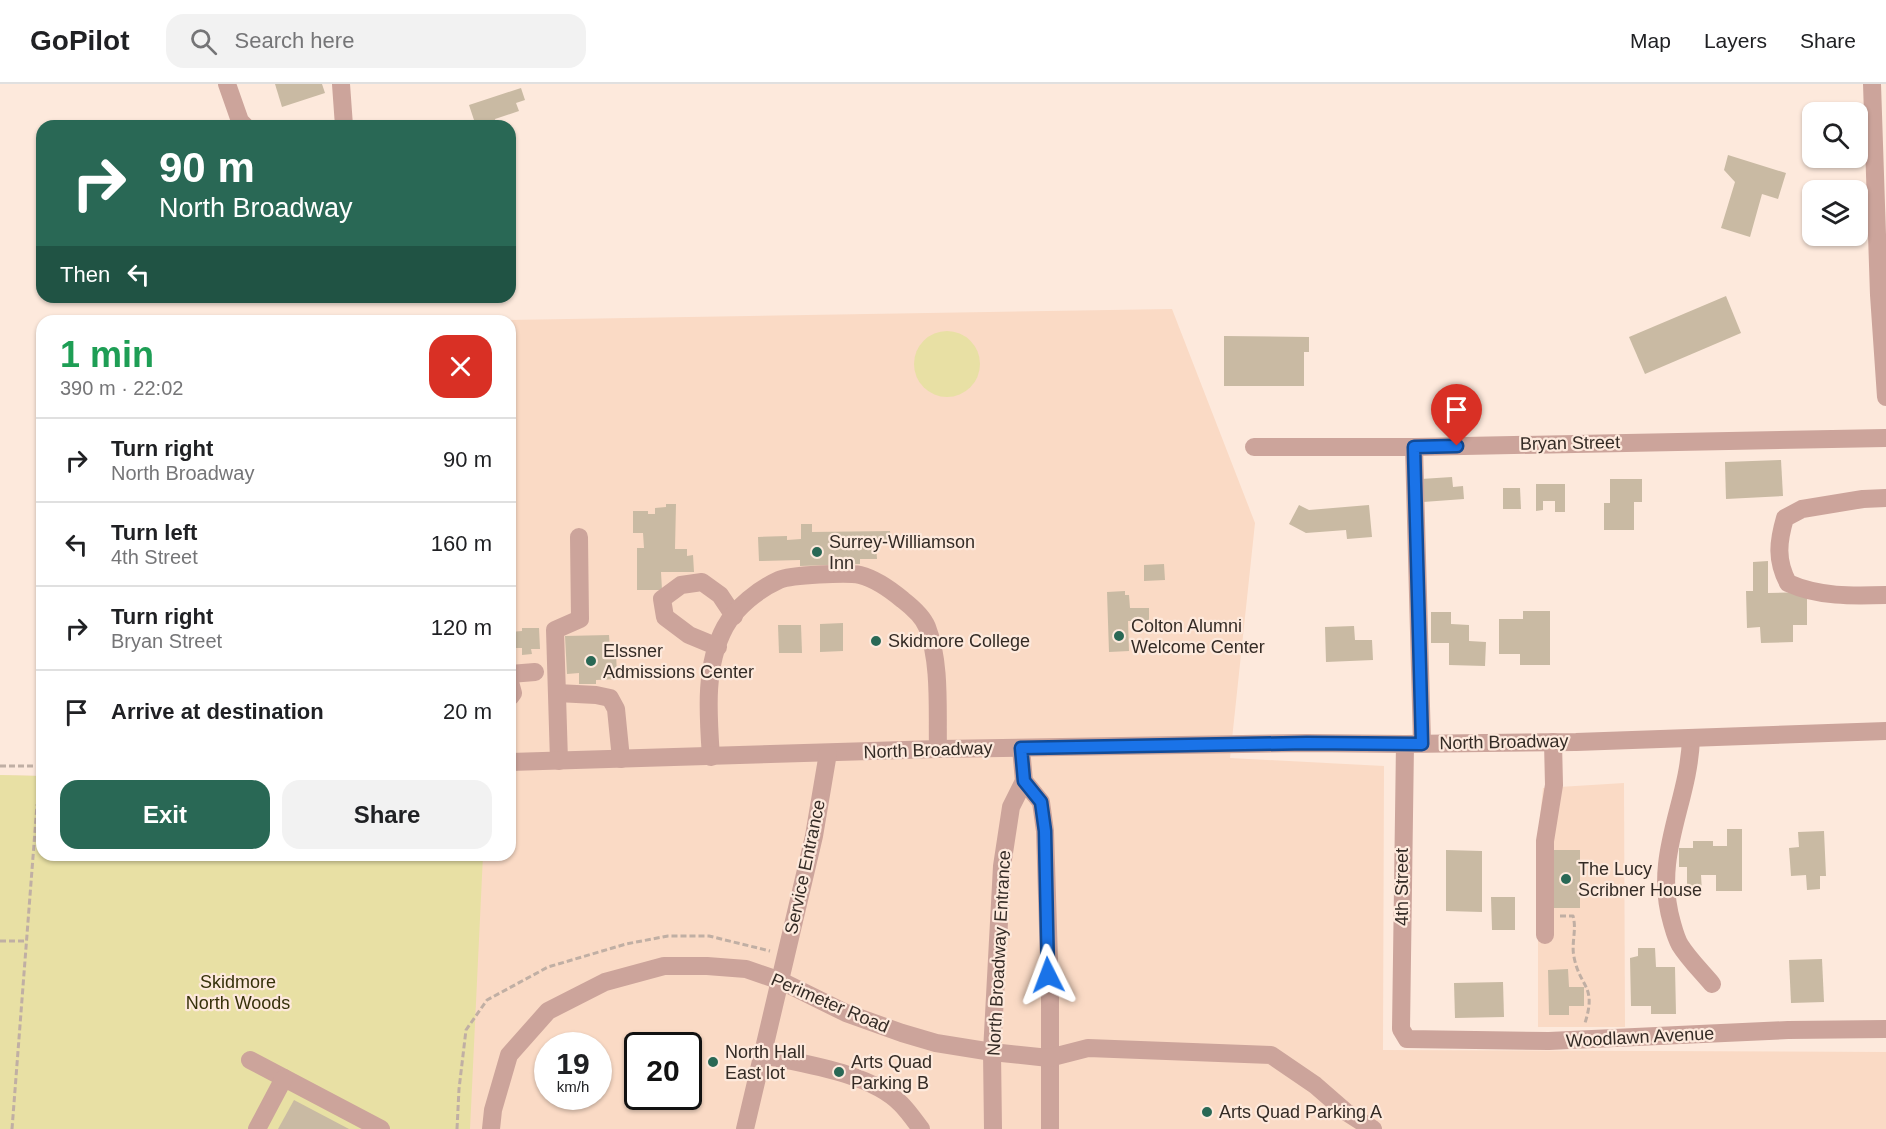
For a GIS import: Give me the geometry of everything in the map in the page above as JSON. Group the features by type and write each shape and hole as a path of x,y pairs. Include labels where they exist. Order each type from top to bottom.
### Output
{"street":[{"path":"227,84 240,120"},
{"path":"341,84 344,120"},
{"path":"1872,84 1879,120 1886,398"},
{"name":"Bryan Street","path":"1254,447 1414,447 1886,438"},
{"name":"4th Street","path":"1401,1029 1413,744 1414,447"},
{"path":"1886,498 1863,499 1802,509 1785,518 1778,550 1780,565 1788,583 1804,590 1846,596 1886,596"},
{"path":"560,761 555,630 580,619 579,537"},
{"path":"711,757 708,721 711,666 725,627 746,601 781,579 843,572 862,575 891,590 913,608 927,626 935,659 938,749"},
{"path":"718,647 689,635 665,617 662,599 681,585 702,582 720,595 734,616"},
{"path":"516,674 535,672"},
{"path":"557,693 610,698 616,709 621,759"},
{"name":"North Broadway","path":"516,762 938,749 1553,742 1886,731"},
{"path":"1692,738 1691,759 1671,834 1665,874 1667,905 1679,943 1712,984"},
{"path":"1545,935 1545,841 1554,786 1553,742"},
{"path":"1021,748 1024,781 1041,802 1045,831 1050,993 1050,1129"},
{"name":"Service Entrance","path":"745,1129 814,837 828,753"},
{"name":"North Broadway Entrance","path":"993,1129 992,1052 1002,866 1011,807 1024,781"},
{"name":"Perimeter Road","path":"491,1129 493,1110 509,1055 548,1011 605,982 664,966 746,969 781,981 846,1013 902,1033 936,1043 992,1052 1049,1058 1088,1048 1271,1055 1315,1085 1346,1112 1372,1129"},
{"name":"Woodlawn Avenue","path":"1401,1029 1407,1039 1580,1039 1788,1030 1886,1029"},
{"path":"763,1055 840,1072 874,1086 900,1103 921,1129"},
{"path":"250,1060 381,1129"},
{"path":"257,1129 284,1078"}],"path":[{"path":"0,766 36,766"},
{"path":"12,1129 36,818"},
{"path":"1545,916 1573,916 1576,926 1574,957 1590,993 1590,1008 1580,1039"},
{"path":"0,941 27,940"}],"shaded area":[{"name":"Skidmore College","path":"1172,309 1255,523 1230,758 1384,766 1383,1050 1886,1052 1886,1129 0,1129 0,775 36,776 36,861 516,861 516,320"},
{"path":"1624,783 1625,1027 1538,1027 1538,837 1543,788"}],"green space":[{"path":"947,331 960,334 970,341 977,351 980,364 977,377 970,387 960,394 947,397 934,394 924,387 917,377 914,364 917,351 924,341 934,334"},
{"name":"Skidmore North Woods","path":"0,775 36,776 36,861 483,861 470,1129 0,1129"}],"building":[{"path":"275,84 322,84 325,93 282,107"},
{"path":"521,88 525,100 516,103 519,111 495,120 474,120 469,105"},
{"path":"1728,155 1786,173 1778,199 1762,194 1750,237 1721,228 1735,182 1724,170"},
{"path":"1726,296 1741,333 1645,374 1629,337"},
{"path":"1224,336 1309,337 1309,352 1304,352 1304,386 1224,386"},
{"path":"1781,460 1783,496 1726,499 1725,462"},
{"path":"1452,477 1453,487 1463,486 1464,499 1423,502 1421,479"},
{"path":"1610,479 1642,479 1642,502 1634,502 1634,530 1604,530 1604,503 1610,503"},
{"path":"1536,484 1565,484 1565,512 1555,512 1555,501 1543,501 1543,510 1536,511"},
{"path":"1503,488 1520,488 1521,509 1503,509"},
{"path":"666,504 676,504 675,549 687,549 687,556 693,555 694,572 661,572 662,590 637,590 637,548 644,548 643,533 633,533 633,511 648,511 648,514 655,514 655,508 666,507"},
{"path":"1299,505 1309,510 1369,505 1372,537 1347,539 1346,530 1306,533 1289,524"},
{"name":"Surrey-Williamson Inn","path":"801,524 812,524 812,532 890,531 891,544 876,545 877,559 860,559 860,564 800,566 800,560 759,561 758,537 787,536 787,540 801,539"},
{"path":"1768,561 1768,593 1807,592 1807,625 1793,625 1793,642 1761,643 1760,627 1747,628 1746,591 1753,591 1753,562"},
{"path":"1164,564 1165,580 1144,581 1144,565"},
{"name":"Colton Alumni Welcome Center","path":"1125,591 1125,595 1129,595 1130,608 1149,608 1149,621 1128,621 1129,651 1109,652 1107,592"},
{"path":"1523,611 1550,611 1550,665 1520,665 1520,654 1499,654 1499,619 1523,619"},
{"path":"1431,612 1451,612 1451,624 1469,625 1469,641 1486,642 1485,666 1449,665 1449,643 1431,643"},
{"path":"843,623 843,651 820,652 820,624"},
{"path":"778,625 801,625 802,653 779,653"},
{"path":"1354,626 1355,640 1372,640 1373,660 1326,662 1325,627"},
{"path":"522,628 539,628 540,649 531,649 532,654 522,655 522,648 516,648 516,632 522,631"},
{"name":"Elssner Admissions Center","path":"609,635 610,649 616,649 617,679 596,680 596,684 579,684 579,673 567,674 565,636"},
{"path":"1727,829 1742,829 1742,891 1716,891 1716,875 1701,875 1702,892 1687,892 1687,867 1679,867 1679,848 1693,848 1693,841 1713,841 1713,846 1727,846"},
{"path":"1824,831 1826,876 1820,876 1820,889 1807,890 1806,875 1791,876 1789,848 1799,847 1798,832"},
{"path":"1446,850 1482,851 1482,912 1446,911"},
{"name":"The Lucy Scribner House","path":"1552,850 1580,850 1580,908 1552,908"},
{"path":"1491,897 1515,897 1515,930 1492,930"},
{"path":"1638,948 1655,948 1656,967 1675,967 1676,1014 1651,1014 1651,1006 1631,1006 1630,958 1638,956"},
{"path":"1822,959 1824,1002 1791,1003 1789,960"},
{"path":"1568,969 1569,987 1584,987 1584,1006 1569,1006 1569,1015 1549,1015 1548,970"},
{"path":"1503,982 1504,1017 1455,1018 1454,983"},
{"path":"294,1100 349,1129 278,1129"}],"place":[{"name":"Surrey-Williamson Inn","path":"817,552"},
{"name":"Colton Alumni Welcome Center","path":"1119,636"},
{"name":"Skidmore College","path":"876,641"},
{"name":"Elssner Admissions Center","path":"591,661"},
{"name":"The Lucy Scribner House","path":"1566,879"},
{"name":"North Hall East lot","path":"713,1062"},
{"name":"Arts Quad Parking B","path":"839,1072"},
{"name":"Arts Quad Parking A","path":"1207,1112"}],"route":[{"path":"1048,975 1045,831 1041,802 1024,781 1021,748 1307,743 1422,744 1414,447 1457,446"}]}
